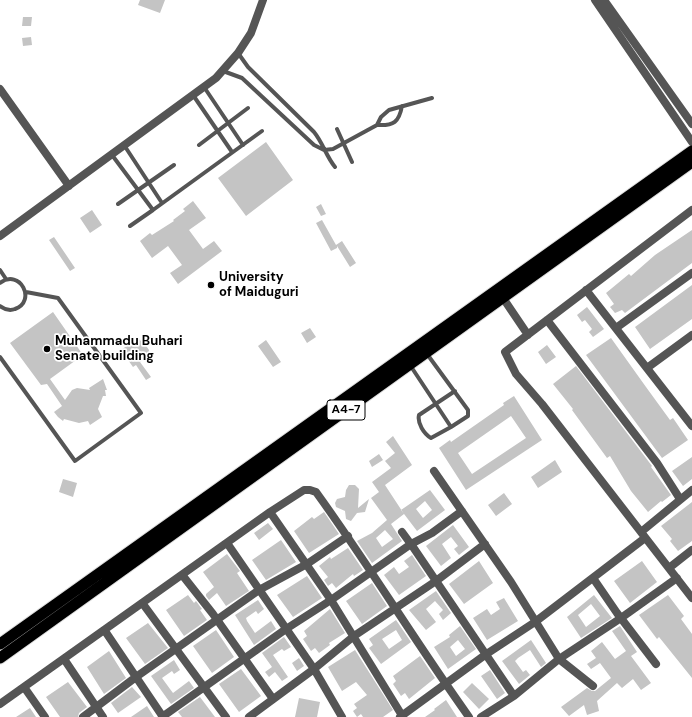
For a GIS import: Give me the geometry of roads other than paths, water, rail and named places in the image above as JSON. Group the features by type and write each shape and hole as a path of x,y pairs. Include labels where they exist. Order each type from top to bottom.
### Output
{"highway":[{"name":"A4-7","path":"0,644 692,151"},
{"name":"A4-7","path":"0,658 692,162"}],"street":[{"path":"0,236 112,155 222,71 238,53 250,33 263,0"},
{"path":"596,0 692,142"},
{"path":"604,0 692,124"},
{"path":"0,89 69,186"},
{"path":"692,210 505,352 516,374 542,404 692,598"},
{"path":"616,328 692,273"},
{"path":"586,290 692,426"},
{"path":"503,298 528,335"},
{"path":"547,320 657,463 680,499"},
{"path":"647,368 692,334"},
{"path":"434,471 511,582 559,659 593,686"},
{"path":"0,704 183,576 270,512 304,490 310,490 316,492 348,536 371,573 469,717"},
{"path":"270,512 331,600 402,716 485,655 535,622 593,578 643,535 680,499 692,490"},
{"path":"105,631 163,717 286,629 462,511"},
{"path":"402,532 514,696"},
{"path":"83,717 216,619 259,590 307,564 348,536"},
{"path":"227,543 314,669 342,717"},
{"path":"249,717 314,669 354,636 436,581 484,544"},
{"path":"669,568 692,550"},
{"path":"183,576 216,619 273,699"},
{"path":"593,578 656,664"},
{"path":"482,717 514,696 559,659 621,618 677,578"},
{"path":"143,604 226,717"},
{"path":"64,659 103,717"},
{"path":"24,687 45,717"}],"lane":[{"path":"238,53 248,67 321,140 324,150 335,167"},
{"path":"222,71 242,78 314,145 324,150 333,149 377,125 386,126 395,122 400,118 402,106"},
{"path":"203,87 243,145"},
{"path":"193,94 232,152"},
{"path":"377,125 381,116 390,110 432,98"},
{"path":"199,145 248,108"},
{"path":"337,129 352,162"},
{"path":"130,226 262,131"},
{"path":"124,145 162,203"},
{"path":"112,155 152,210"},
{"path":"118,204 174,164"},
{"path":"0,270 6,280"},
{"path":"0,283 6,280 19,281 26,292 24,302 17,308 7,310 0,306"},
{"path":"0,357 75,461 141,412 58,298 26,292"},
{"path":"426,352 454,392 469,414 451,427 431,438 418,423 419,415 435,403 454,392"},
{"path":"410,364 451,427"}],"place":[{"name":"University of Maiduguri","path":"211,285"},
{"name":"Muhammadu Buhari Senate building","path":"47,349"}]}
